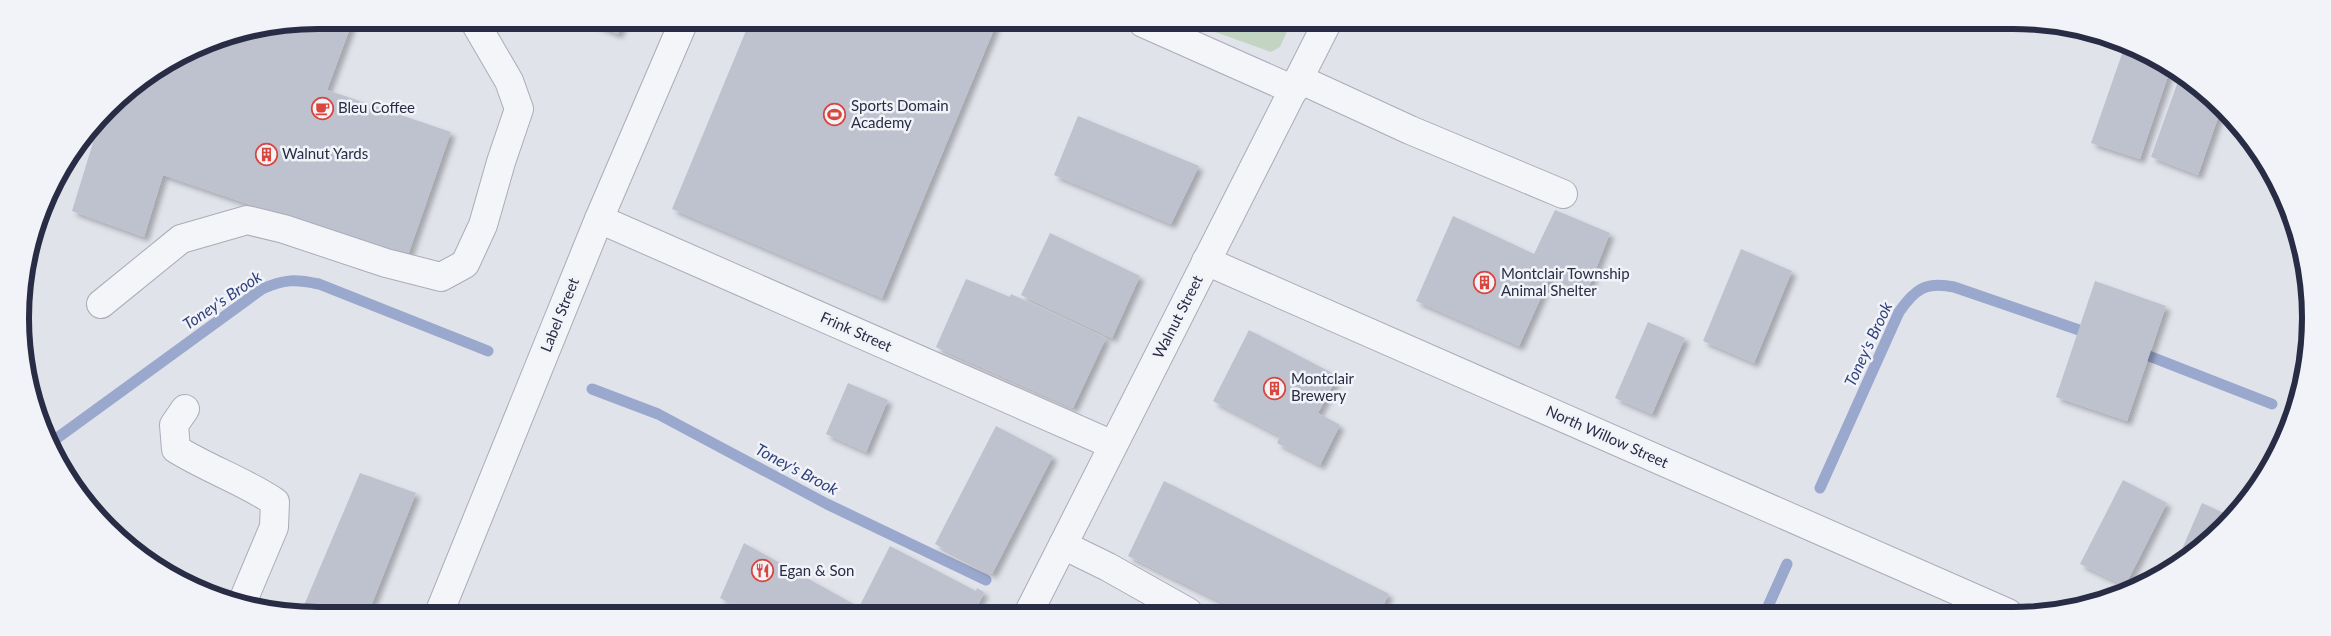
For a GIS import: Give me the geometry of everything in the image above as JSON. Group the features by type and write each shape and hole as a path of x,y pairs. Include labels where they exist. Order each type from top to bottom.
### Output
{"street":[{"path":"101,304 180,239 247,220 284,229 386,263 441,278 465,264 483,225 519,109 509,81 479,29"},
{"name":"Label Street","path":"442,607 599,219 681,29"},
{"path":"1159,29 1563,194"},
{"name":"Walnut Street","path":"1032,607 1324,29"},
{"name":"Frink Street","path":"599,219 1114,445"},
{"name":"North Willow Street","path":"1206,261 1994,607"},
{"path":"185,409 174,425 176,450 199,464 251,486 275,502 274,527 244,597"},
{"path":"1063,545 1108,567 1179,607"}],"green space":[{"path":"1207,29 1288,29 1280,47 1271,52"}],"building":[{"name":"Walnut Yards","path":"299,29 350,29 327,90 451,132 407,258 163,175 144,237 72,211 96,134 113,113 157,77 173,68 225,44 262,34"},
{"path":"606,29 620,29 618,34"},
{"name":"Sports Domain Academy","path":"747,29 994,29 882,298 672,209"},
{"path":"2123,51 2169,74 2140,159 2091,143"},
{"path":"2178,80 2219,114 2198,175 2151,157"},
{"path":"1078,116 1199,166 1171,224 1054,175"},
{"name":"Montclair Township Animal Shelter","path":"1555,210 1610,233 1587,292 1551,275 1519,346 1416,301 1453,216 1534,254"},
{"path":"1050,233 1140,276 1112,338 1021,295"},
{"path":"1741,249 1792,271 1754,363 1703,341"},
{"path":"966,279 1010,297 1011,294 1106,338 1073,408 936,347"},
{"path":"2095,281 2166,306 2127,421 2056,397"},
{"path":"1648,322 1685,338 1652,414 1615,398"},
{"name":"Montclair Brewery","path":"1249,330 1338,376 1318,413 1340,425 1320,465 1277,443 1280,436 1213,401"},
{"path":"848,383 888,400 866,452 826,434"},
{"path":"996,426 1053,456 992,574 935,544"},
{"path":"360,473 416,493 371,607 303,607"},
{"path":"2123,480 2167,503 2126,584 2123,585 2080,564"},
{"path":"1164,481 1389,594 1382,607 1232,607 1128,556"},
{"path":"2202,503 2226,514 2218,523 2180,554"},
{"path":"744,543 859,607 737,607 720,598"},
{"path":"890,546 976,591 977,588 984,592 977,607 859,607"}],"waterway":[{"name":"Toney's Brook","path":"56,439 262,289 277,283 303,281 319,284 488,351"},
{"name":"Toney's Brook","path":"1820,488 1899,312 1916,292 1936,285 1954,287 2079,330"},
{"name":"Toney's Brook","path":"2149,356 2272,404"},
{"name":"Toney's Brook","path":"592,389 658,414 827,504 986,580"},
{"name":"Toney's Brook","path":"1768,607 1787,564"}],"place":[{"name":"Bleu Coffee","path":"322,108"},
{"name":"Sports Domain Academy","path":"835,115"},
{"name":"Walnut Yards","path":"266,154"},
{"name":"Montclair Township Animal Shelter","path":"1485,283"},
{"name":"Montclair Brewery","path":"1275,388"},
{"name":"Egan & Son","path":"763,571"}]}
